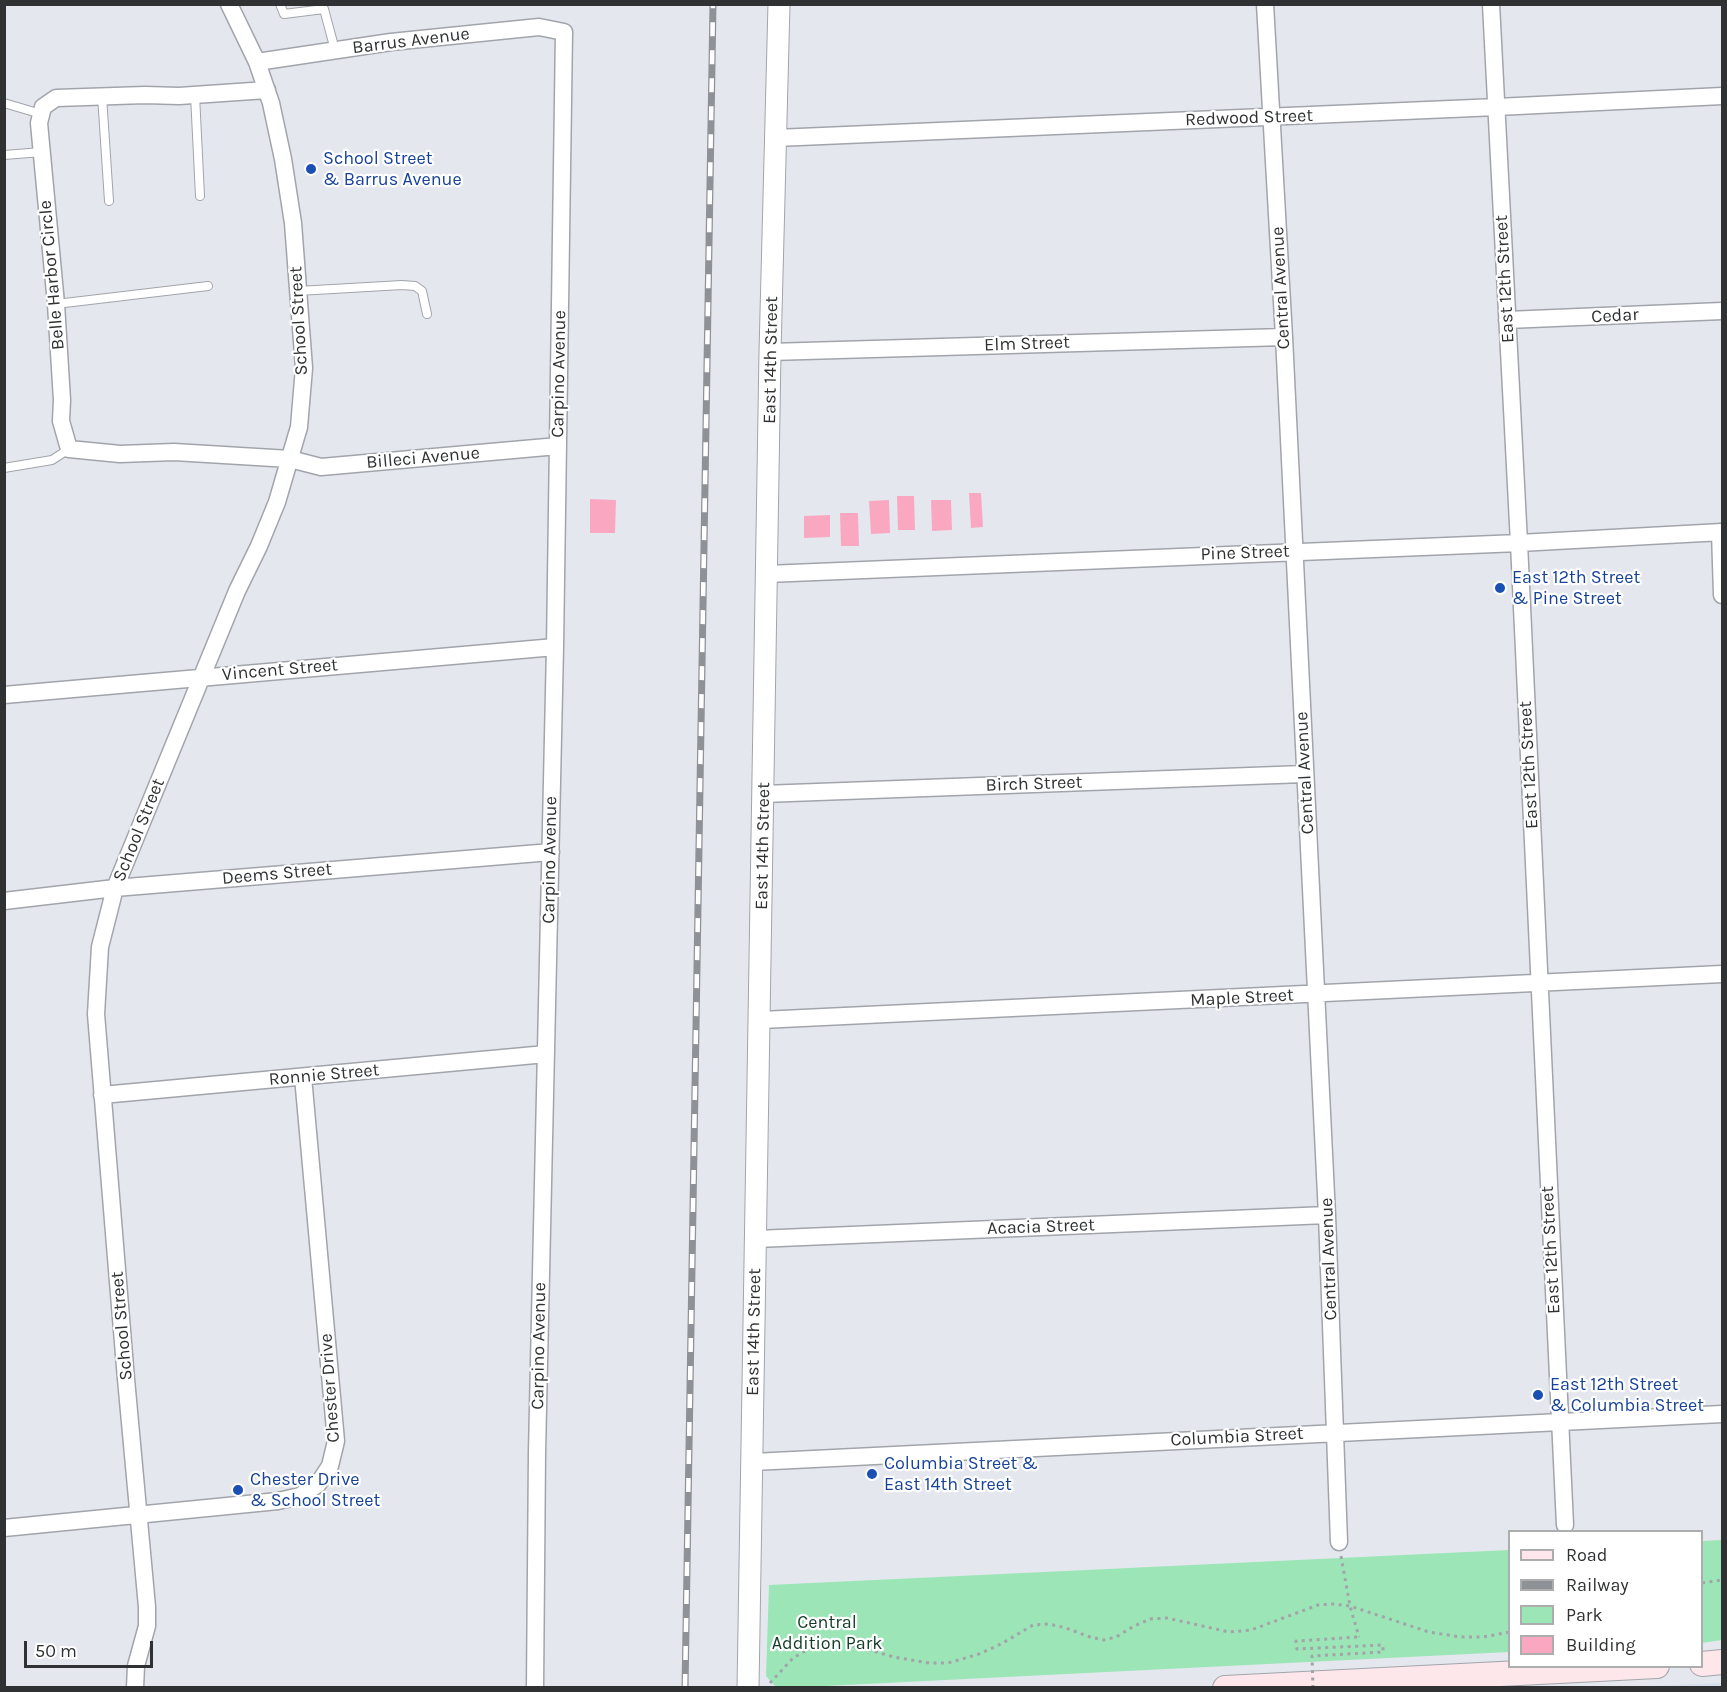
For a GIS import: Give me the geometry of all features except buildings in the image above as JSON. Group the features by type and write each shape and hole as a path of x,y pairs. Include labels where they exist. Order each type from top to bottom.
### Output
{"main road":[{"path":"1703,1664 1722,1662"},
{"path":"1225,1688 1618,1668"}],"street":[{"name":"School Street","path":"135,1688 136,1666 147,1617 96,1014 100,947 115,888 237,591 277,502 299,427 304,368 293,223 286,174 267,90 257,62 229,4"},
{"name":"East 14th Street","path":"748,1688 770,352 779,4"},
{"name":"Central Avenue","path":"1265,4 1284,337 1327,1215 1339,1542"},
{"name":"East 12th Street","path":"1491,4 1565,1525"},
{"name":"Barrus Avenue","path":"257,62 391,42 539,27 564,32"},
{"name":"Carpino Avenue","path":"536,1688 537,1440 555,647 564,32"},
{"path":"41,114 43,107 56,98 195,95 267,90"},
{"name":"Redwood Street","path":"776,138 1722,96"},
{"name":"Belle Harbor Circle","path":"41,114 39,123 56,304 62,400 60,421 69,449"},
{"name":"Cedar","path":"1507,320 1722,311"},
{"name":"Elm Street","path":"770,352 1284,337"},
{"name":"Billeci Avenue","path":"290,459 321,468 558,446"},
{"path":"69,449 120,454 174,452 290,459"},
{"path":"1721,532 1722,595"},
{"name":"Pine Street","path":"767,574 1519,543 1721,532"},
{"name":"Vincent Street","path":"4,695 555,647"},
{"name":"Birch Street","path":"763,794 1305,774"},
{"name":"Deems Street","path":"4,901 115,888 551,852"},
{"name":"Maple Street","path":"760,1020 1722,974"},
{"name":"Ronnie Street","path":"102,1095 546,1054"},
{"name":"Chester Drive","path":"4,1528 278,1501 300,1496 318,1485 330,1466 336,1442 303,1077"},
{"name":"Acacia Street","path":"756,1239 1327,1215"},
{"name":"Columbia Street","path":"753,1462 1722,1414"}],"lane":[{"path":"280,4 284,14 324,9 335,50"},
{"path":"195,95 200,196"},
{"path":"102,96 109,201"},
{"path":"4,103 41,114"},
{"path":"4,155 42,152"},
{"path":"56,304 208,286"},
{"path":"298,291 416,286 422,291 427,314"},
{"path":"4,468 52,460 69,449"}],"path":[{"path":"1313,1688 1312,1656 1383,1652 1383,1645 1297,1649 1296,1641 1359,1638 1350,1606 1339,1542"},
{"path":"1703,1583 1722,1580"},
{"path":"770,1683 793,1658 802,1652 812,1647 834,1643 906,1659 929,1663 948,1663 979,1654 1033,1625 1048,1624 1104,1640 1116,1637 1150,1619 1167,1617 1229,1632 1251,1630 1318,1605 1350,1606 1439,1634 1483,1637 1508,1632"}],"shaded area":[{"path":"1722,1683 1722,1688 1623,1687"}],"green space":[{"path":"1722,1540 1722,1640 1703,1643 1703,1541"},
{"name":"Central Addition Park","path":"1508,1550 1508,1652 785,1688 775,1686 766,1676 769,1585"}],"railway":[{"path":"685,1688 713,4"}],"place":[{"name":"School Street & Barrus Avenue","path":"311,169"},
{"name":"East 12th Street & Pine Street","path":"1500,588"},
{"name":"East 12th Street & Columbia Street","path":"1538,1395"},
{"name":"Columbia Street & East 14th Street","path":"872,1474"},
{"name":"Chester Drive & School Street","path":"238,1490"}]}
